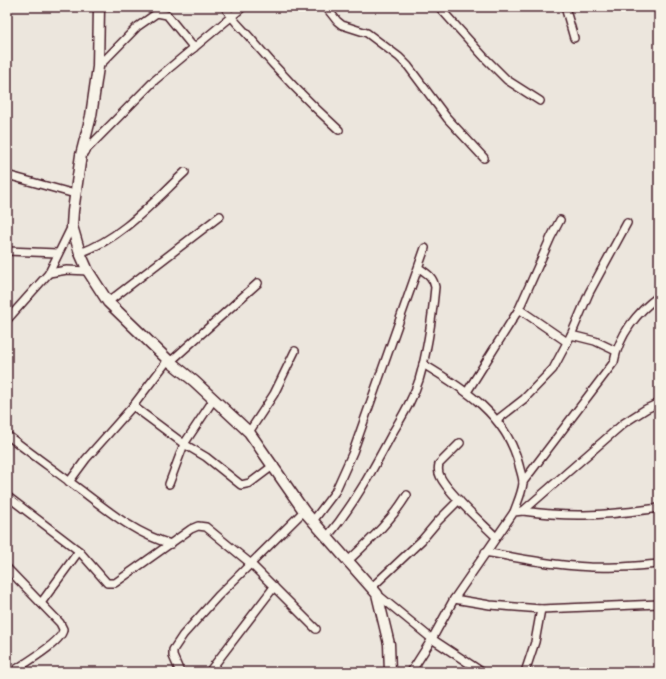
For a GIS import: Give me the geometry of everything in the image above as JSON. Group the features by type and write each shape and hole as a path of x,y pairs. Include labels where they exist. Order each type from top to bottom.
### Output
{"street":[{"path":"7,320 49,273 72,226 81,154 91,116 98,67 99,7"},
{"path":"225,7 230,17 305,97 339,130"},
{"path":"81,154 155,80 243,7"},
{"path":"326,7 342,25 367,33 389,48 404,61 447,118 484,158"},
{"path":"439,7 507,80 540,101"},
{"path":"565,7 574,38"},
{"path":"98,67 137,27 157,14 167,15 194,48"},
{"path":"80,252 104,243 136,218 185,172"},
{"path":"7,175 75,194"},
{"path":"108,302 220,216"},
{"path":"467,392 519,309 560,220"},
{"path":"497,420 524,399 553,369 571,335 589,293 627,224"},
{"path":"72,226 88,271 108,302 169,361 214,399 249,432 274,465 304,511 347,562 374,591 432,639 481,672"},
{"path":"313,521 335,492 353,452 425,248"},
{"path":"7,252 58,253"},
{"path":"327,537 346,514 370,475 413,397 429,344 435,287 430,275 419,268"},
{"path":"49,273 67,270 88,271"},
{"path":"69,482 86,459 133,406 169,361 258,283"},
{"path":"411,672 432,639 454,599 514,512 523,482 614,362 616,351 624,333 631,323 659,296"},
{"path":"519,309 567,342"},
{"path":"571,335 595,341 616,351"},
{"path":"249,432 274,394 294,351"},
{"path":"422,364 467,392 485,406 497,420 510,442 517,459 523,482"},
{"path":"169,484 184,444 214,399"},
{"path":"523,511 624,423 646,409 659,403"},
{"path":"133,406 184,444 206,457 241,485 250,483 274,465"},
{"path":"7,434 126,524 156,540 171,544"},
{"path":"460,443 438,464 438,470 441,478 459,500 496,537"},
{"path":"347,562 399,509 407,495"},
{"path":"7,496 79,551 107,583 110,584 115,583 191,529 198,526 206,527 250,563 316,629"},
{"path":"374,591 459,500"},
{"path":"514,512 523,511 553,515 581,516 618,514 659,508"},
{"path":"180,672 173,656 177,645 208,607 250,563 304,511"},
{"path":"41,603 79,551"},
{"path":"485,552 535,562 574,566 615,567 659,564"},
{"path":"7,568 60,623 63,629 62,634 49,647 12,672"},
{"path":"209,672 274,587"},
{"path":"374,591 389,644 390,672"},
{"path":"454,599 490,605 541,609 659,604"},
{"path":"525,672 535,642 541,609"}]}
